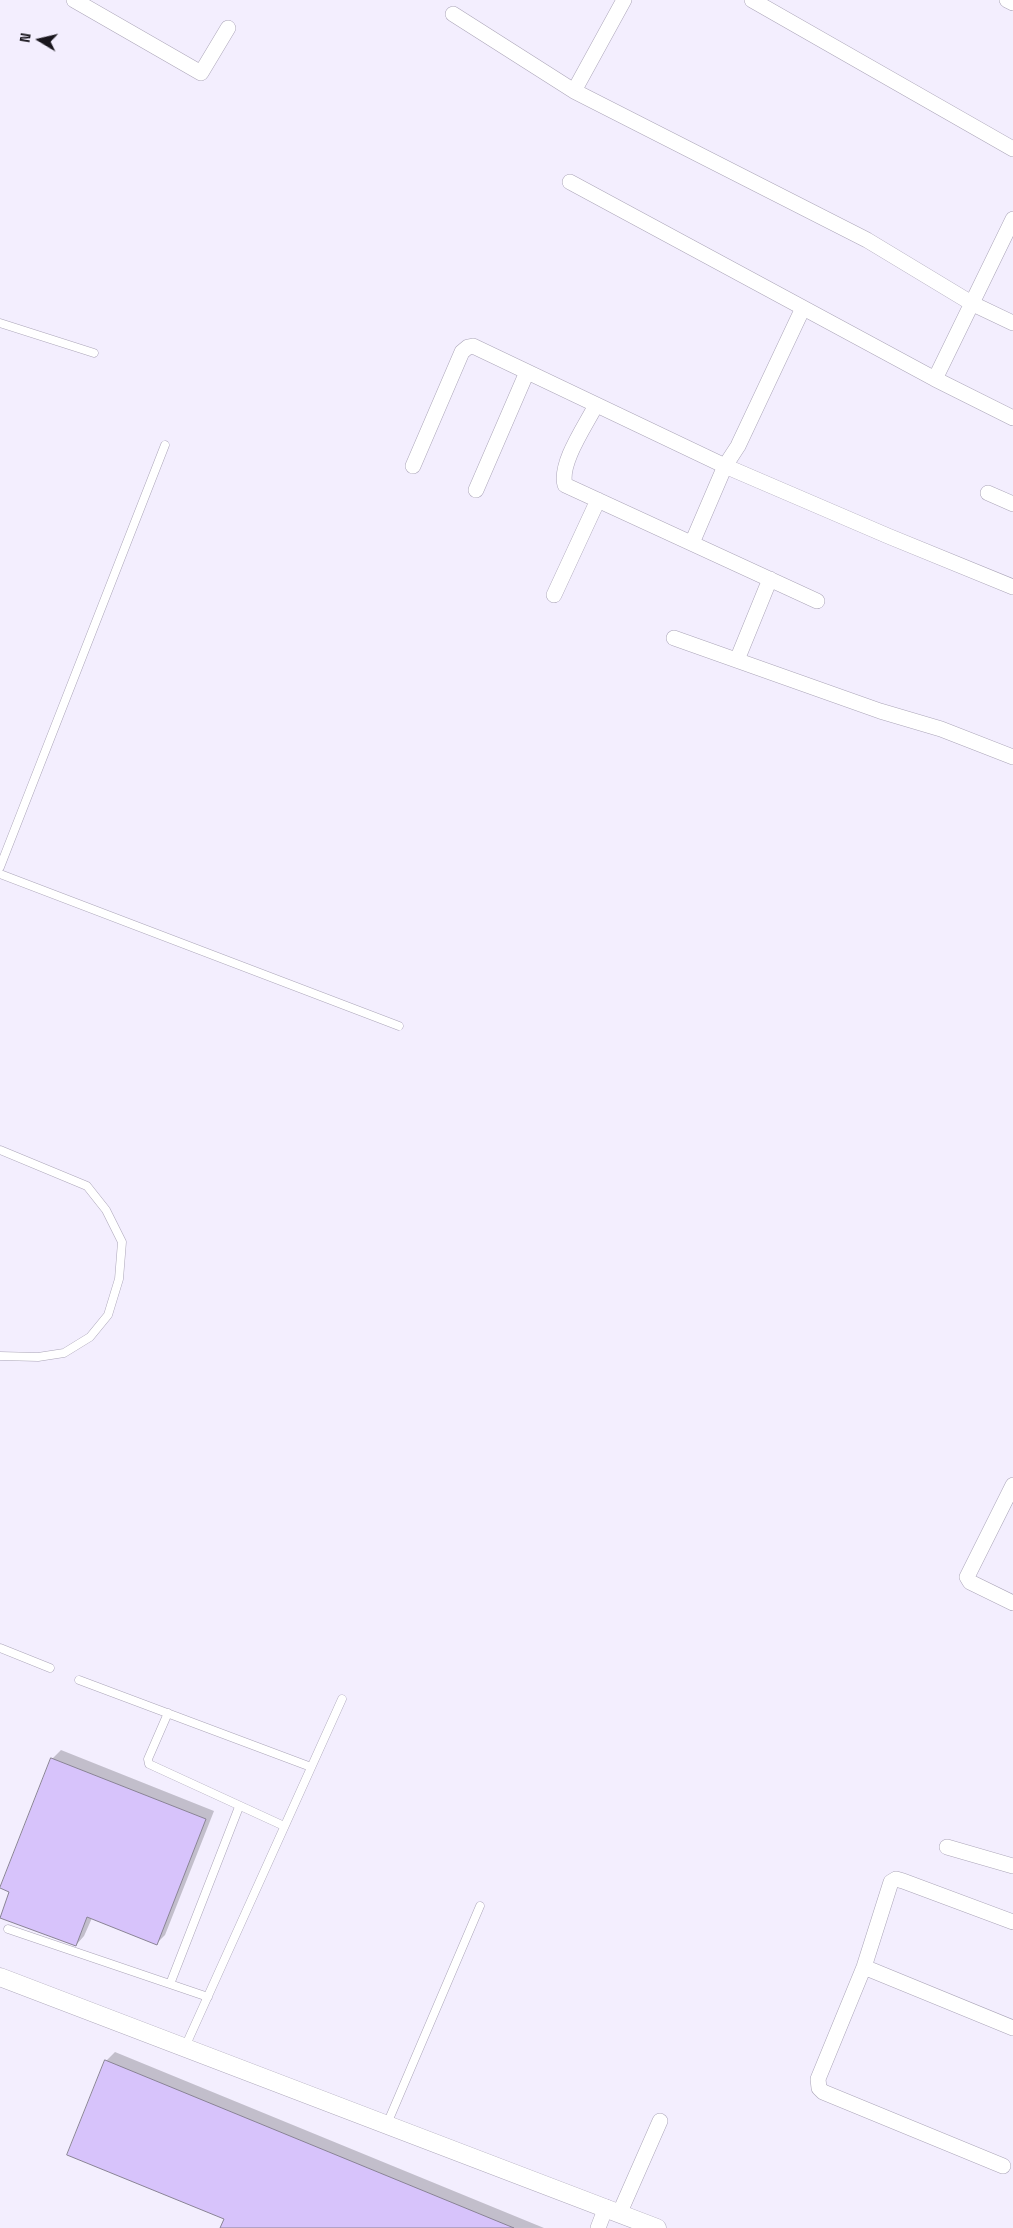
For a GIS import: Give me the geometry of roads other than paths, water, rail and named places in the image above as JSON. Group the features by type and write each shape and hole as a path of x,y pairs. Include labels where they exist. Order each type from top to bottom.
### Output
{"street":[{"path":"74,0 201,73 228,28"},
{"path":"574,91 624,0"},
{"path":"752,0 1013,149"},
{"path":"1008,0 1013,3"},
{"path":"453,14 574,91 867,240 973,304 1013,323"},
{"path":"570,182 935,379 1013,418"},
{"path":"935,379 1013,218"},
{"path":"692,543 725,466 738,446 803,308"},
{"path":"413,466 462,352 468,346 473,346 725,466 1013,587"},
{"path":"476,490 527,372"},
{"path":"596,404 566,464 563,478 565,485 817,601"},
{"path":"988,493 1013,504"},
{"path":"554,595 598,500"},
{"path":"737,660 770,579"},
{"path":"674,638 880,711 941,729 1013,757"},
{"path":"1013,1485 968,1577 970,1582 1013,1603"},
{"path":"947,1847 1013,1866"},
{"path":"1003,2166 822,2092 819,2088 818,2079 864,1967 891,1882 896,1879 1013,1922"},
{"path":"864,1967 1013,2028"},
{"path":"0,1977 657,2228"},
{"path":"598,2228 613,2210 660,2121"}],"lane":[{"path":"0,323 94,353"},
{"path":"0,867 165,445"},
{"path":"0,874 399,1026"},
{"path":"0,1150 87,1186 106,1210 122,1242 119,1279 108,1315 90,1337 64,1353 38,1357 0,1356"},
{"path":"0,1648 50,1668"},
{"path":"79,1680 311,1767"},
{"path":"185,2047 342,1699"},
{"path":"168,1713 148,1759 149,1764 239,1807 284,1826"},
{"path":"170,1984 239,1807"},
{"path":"386,2126 480,1906"},
{"path":"8,1929 208,1997"}]}
